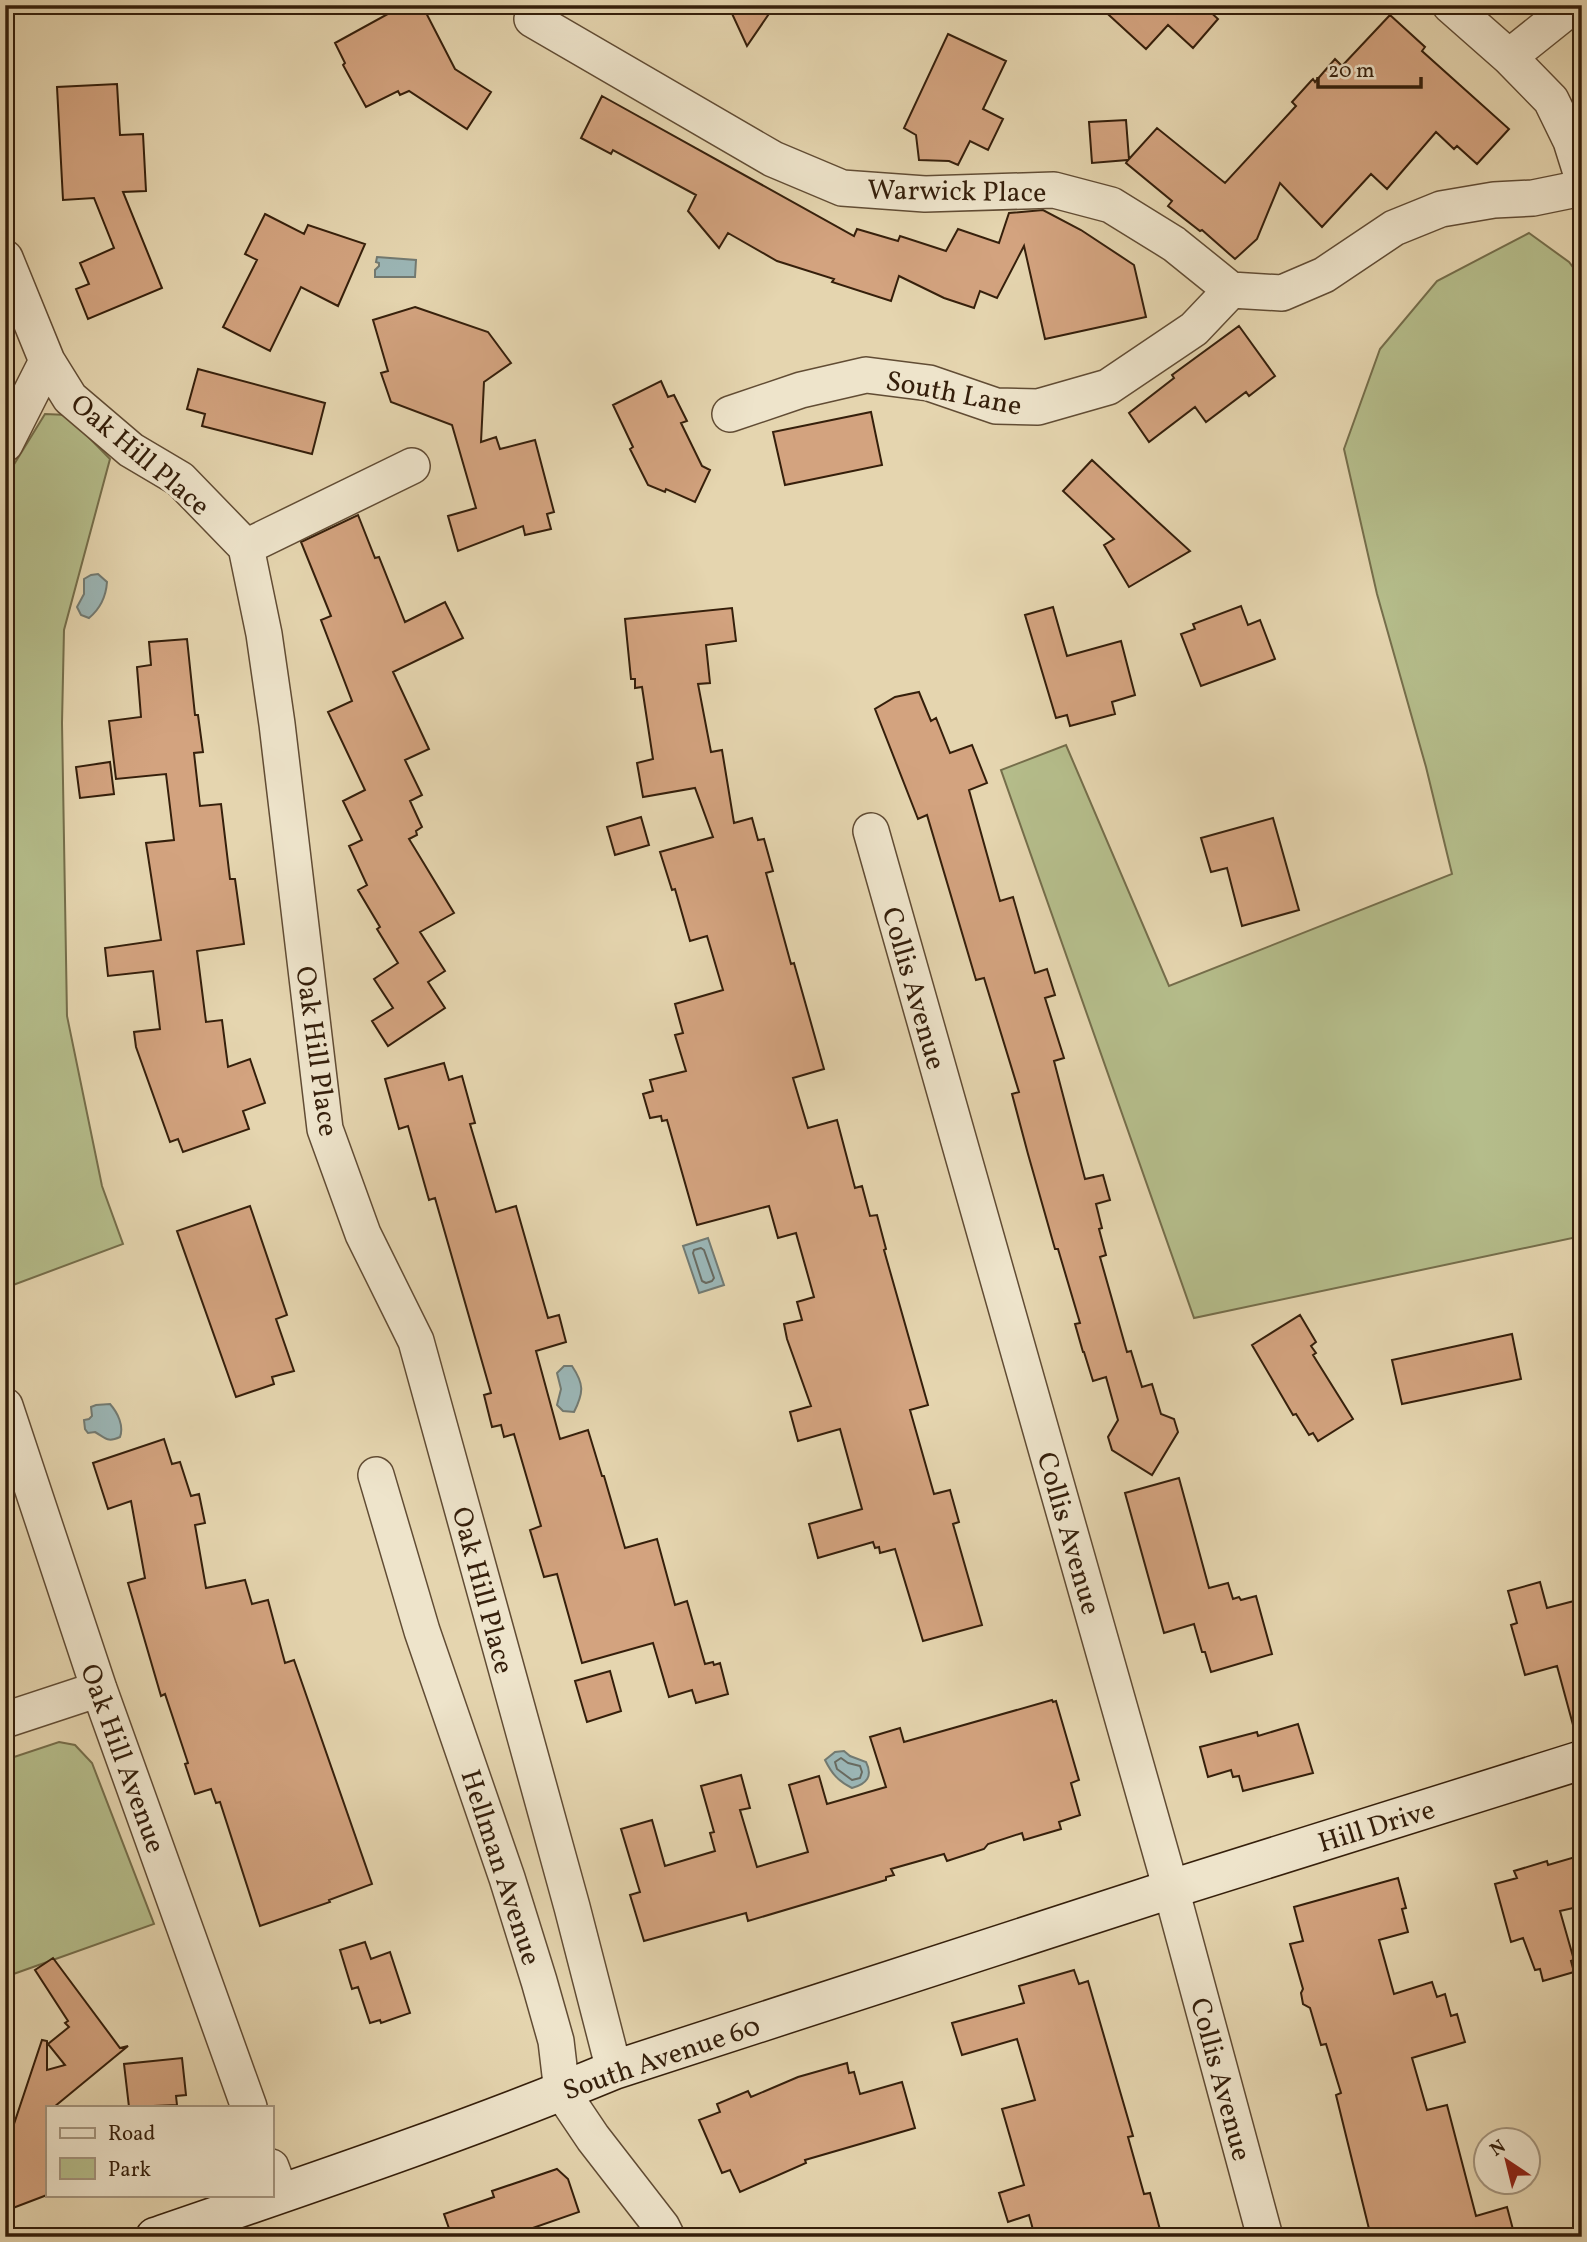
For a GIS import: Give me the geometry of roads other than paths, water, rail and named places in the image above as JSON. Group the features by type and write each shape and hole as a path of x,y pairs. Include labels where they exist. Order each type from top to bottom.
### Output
{"street":[{"path":"1450,5 1509,57 1551,100 1571,141 1582,176"},
{"path":"1509,57 1574,5"},
{"name":"Warwick Place","path":"532,19 773,159 842,188 926,194 1054,190 1111,205 1174,244 1231,290"},
{"path":"1231,290 1282,293 1324,275 1394,228 1441,209 1494,200 1533,198 1582,188"},
{"name":"Oak Hill Place","path":"5,258 47,361 70,398 131,450 180,479 246,547 264,634 275,711 325,1129 363,1234 416,1341 572,1907 614,2070"},
{"name":"South Lane","path":"730,414 801,390 866,375 929,383 996,406 1038,407 1108,387 1194,329 1231,290"},
{"path":"5,444 47,361"},
{"path":"246,547 412,466"},
{"name":"Collis Avenue","path":"871,831 1171,1889 1265,2237"},
{"name":"Oak Hill Avenue","path":"5,1406 99,1689 249,2106"},
{"name":"Hellman Avenue","path":"376,1475 422,1631 532,1955 556,2042 562,2092 667,2237"},
{"path":"5,1720 99,1689"},
{"name":"Hill Drive","path":"1171,1889 1582,1760"},
{"name":"South Avenue 60","path":"276,2181 562,2092 614,2070 1171,1889"},
{"name":"South Avenue 60","path":"155,2237 244,2196"}],"water":[{"path":"377,257 416,260 415,277 375,277 375,270 379,266"},
{"path":"98,574 107,582 105,593 100,606 89,618 81,615 77,607 84,594 84,579"},
{"path":"708,1238 724,1285 699,1293 683,1246"},
{"path":"564,1366 572,1366 581,1383 580,1399 574,1412 563,1411 557,1405 561,1389 557,1373"},
{"path":"110,1404 119,1420 120,1437 109,1440 95,1432 88,1433 84,1420 92,1416 91,1407"},
{"path":"844,1751 866,1762 869,1771 862,1784 852,1788 836,1777 825,1760 835,1752"}]}
